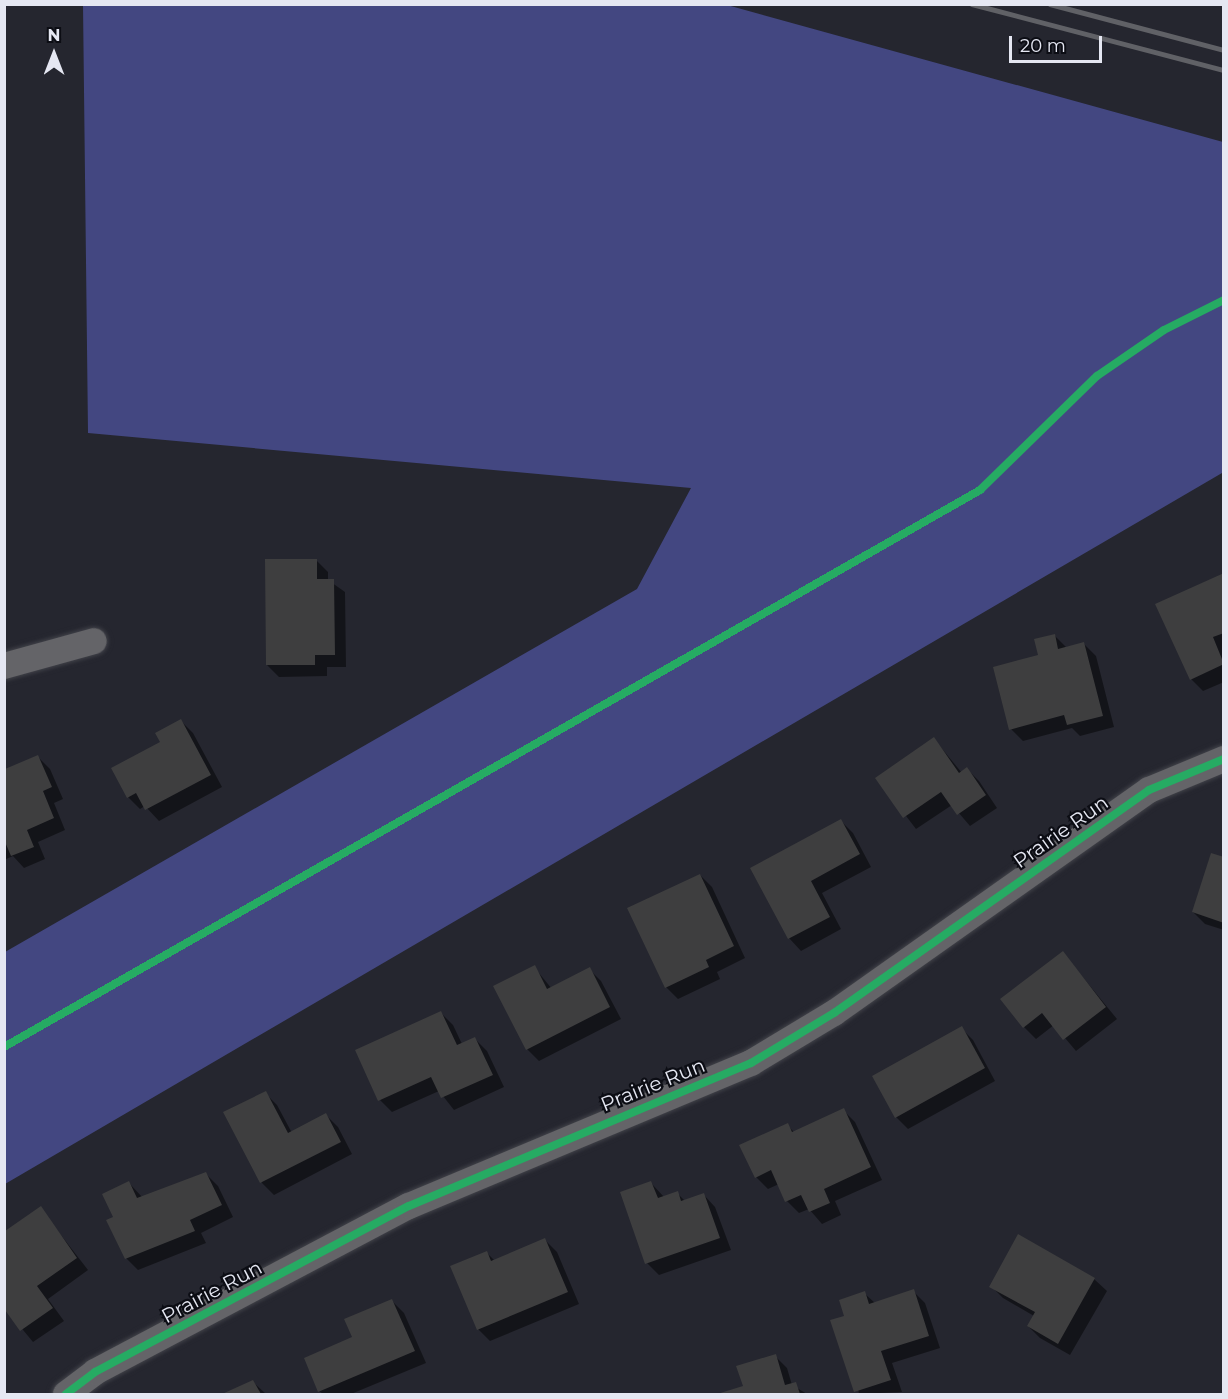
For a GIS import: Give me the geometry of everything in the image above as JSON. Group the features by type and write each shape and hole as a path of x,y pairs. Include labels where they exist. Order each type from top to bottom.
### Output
{"street":[{"path":"4,666 94,641"},
{"name":"Prairie Run","path":"66,1395 95,1372 409,1206 751,1063 834,1013 1149,790 1224,759"}],"shaded area":[{"path":"83,5 727,5 1223,142 1222,473 5,1184 5,952 637,589 691,488 88,433"}],"building":[{"path":"265,559 317,559 317,579 334,579 335,655 315,655 315,665 266,665"},
{"path":"1224,573 1224,633 1213,637 1224,664 1190,680 1155,604"},
{"path":"1055,634 1058,649 1084,642 1103,716 1067,725 1064,715 1009,730 993,667 1038,655 1034,639"},
{"path":"181,719 211,775 145,810 136,793 127,798 111,768 160,742 155,733"},
{"path":"934,737 959,773 967,767 986,795 957,815 941,792 903,818 875,778"},
{"path":"38,755 52,787 43,791 54,818 27,830 34,847 11,856 5,842 5,769"},
{"path":"841,819 860,854 811,881 830,917 788,939 750,868"},
{"path":"1211,853 1224,857 1224,923 1192,912"},
{"path":"700,874 734,946 706,960 709,967 665,988 627,908"},
{"path":"1063,951 1106,1007 1063,1040 1042,1013 1023,1028 1000,999"},
{"path":"535,965 547,989 590,967 610,1007 526,1050 493,986"},
{"path":"441,1011 457,1045 475,1037 493,1075 441,1098 431,1077 378,1101 355,1050"},
{"path":"962,1026 985,1068 895,1118 872,1076"},
{"path":"266,1091 288,1133 326,1113 341,1142 260,1183 223,1112"},
{"path":"844,1108 871,1167 824,1189 830,1203 809,1212 801,1195 785,1202 771,1170 755,1178 739,1145 788,1123 792,1132"},
{"path":"206,1172 222,1205 190,1220 195,1231 125,1259 106,1220 113,1217 102,1194 129,1181 137,1198"},
{"path":"651,1181 658,1198 678,1191 681,1201 704,1193 720,1238 645,1264 620,1192"},
{"path":"41,1206 77,1258 37,1286 53,1308 20,1331 5,1310 5,1231"},
{"path":"1018,1234 1095,1278 1058,1344 1027,1326 1035,1312 989,1287"},
{"path":"545,1238 568,1292 477,1330 450,1266 487,1251 491,1261"},
{"path":"914,1289 929,1336 881,1351 891,1380 854,1392 830,1320 844,1316 839,1300 865,1291 869,1304"},
{"path":"392,1299 415,1351 318,1392 304,1358 352,1337 344,1319"},
{"path":"776,1354 785,1385 796,1382 800,1394 717,1394 743,1386 736,1366"},
{"path":"253,1380 261,1394 222,1394"}],"railway":[{"path":"972,4 1224,70"},
{"path":"1050,4 1224,50"}],"cycle path":[{"path":"4,1047 980,490 1097,376 1164,330 1224,300"},
{"path":"66,1394 95,1372 409,1206 751,1063 834,1013 1149,790 1224,759"}]}
